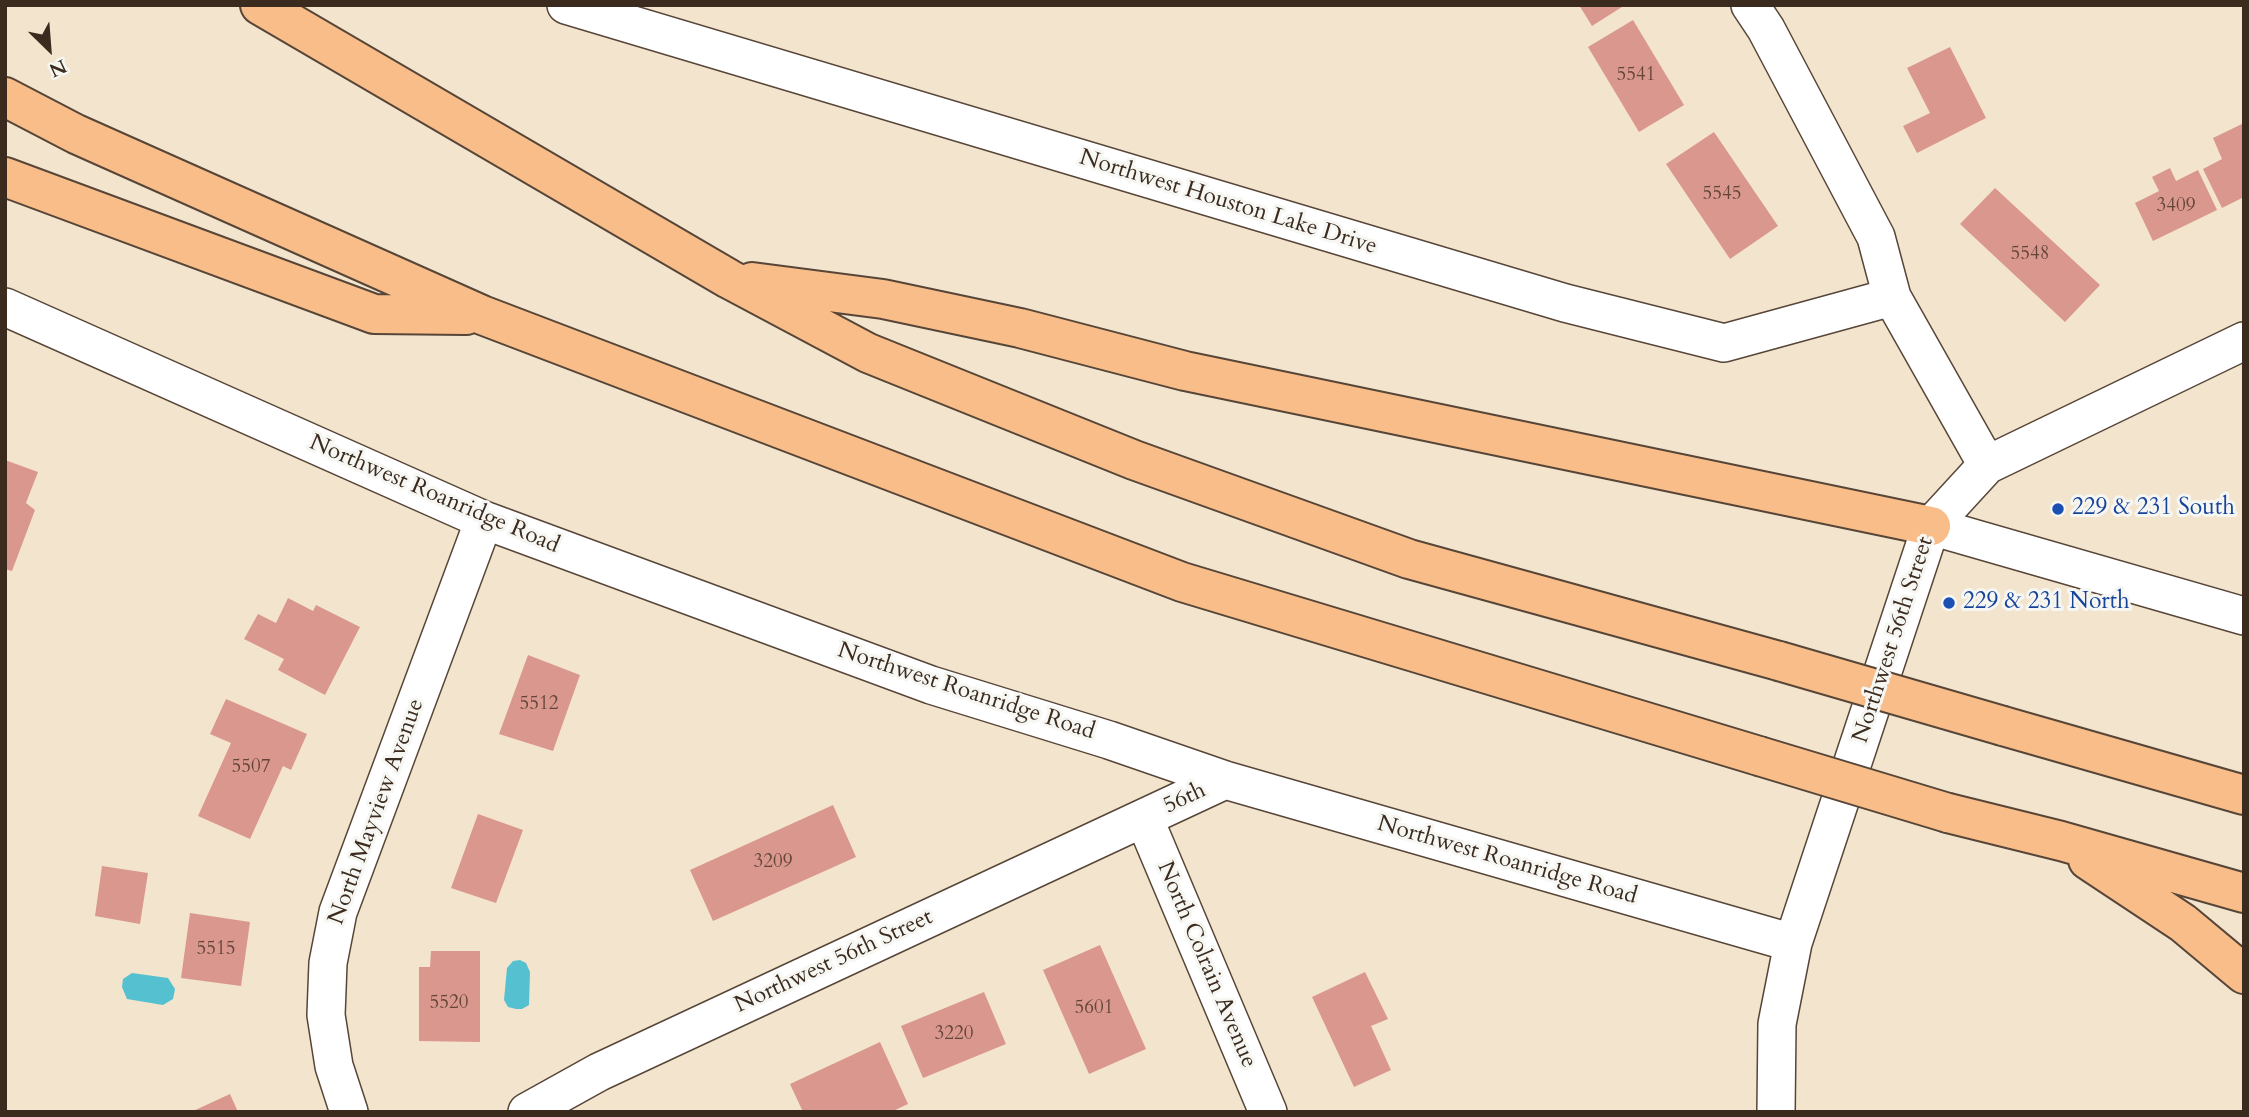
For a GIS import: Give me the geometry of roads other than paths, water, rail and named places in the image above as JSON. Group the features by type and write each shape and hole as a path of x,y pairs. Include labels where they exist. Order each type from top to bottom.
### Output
{"highway":[{"path":"260,5 729,279 868,353 1134,460 1409,559 1779,661 2244,796"},
{"path":"5,97 76,134 482,315 1182,582 1948,813 2061,841 2244,893"},
{"path":"5,177 374,314 482,315"},
{"path":"729,279 883,299 1020,328 1185,371 1931,526"},
{"path":"2061,841 2183,923 2244,974"}],"street":[{"name":"Northwest Houston Lake Drive","path":"566,5 1565,303 1724,344 1892,297"},
{"path":"1750,5 1766,29 1876,237 1892,297 1987,465"},
{"name":"Northwest Roanridge Road","path":"5,307 484,520 931,685 1110,740 1226,780 1793,943"},
{"name":"Northwest 56th Street","path":"1793,943 1931,526 1987,465 2244,341"},
{"name":"North Mayview Avenue","path":"349,1112 334,1066 326,1015 328,963 338,912 484,520"},
{"path":"1931,526 2244,616"},
{"name":"56th","path":"1144,818 1226,780"},
{"name":"Northwest 56th Street","path":"527,1112 599,1072 1144,818"},
{"name":"North Colrain Avenue","path":"1144,818 1268,1112"},
{"path":"1776,1112 1777,1024 1793,943"}],"water":[{"path":"513,961 526,963 530,972 529,1005 516,1009 508,1007 504,1000 507,968"},
{"path":"132,973 168,978 175,989 173,999 163,1005 127,999 122,987 123,979"}],"place":[{"name":"229 & 231 South","path":"2058,509"},
{"name":"229 & 231 North","path":"1949,603"}]}
